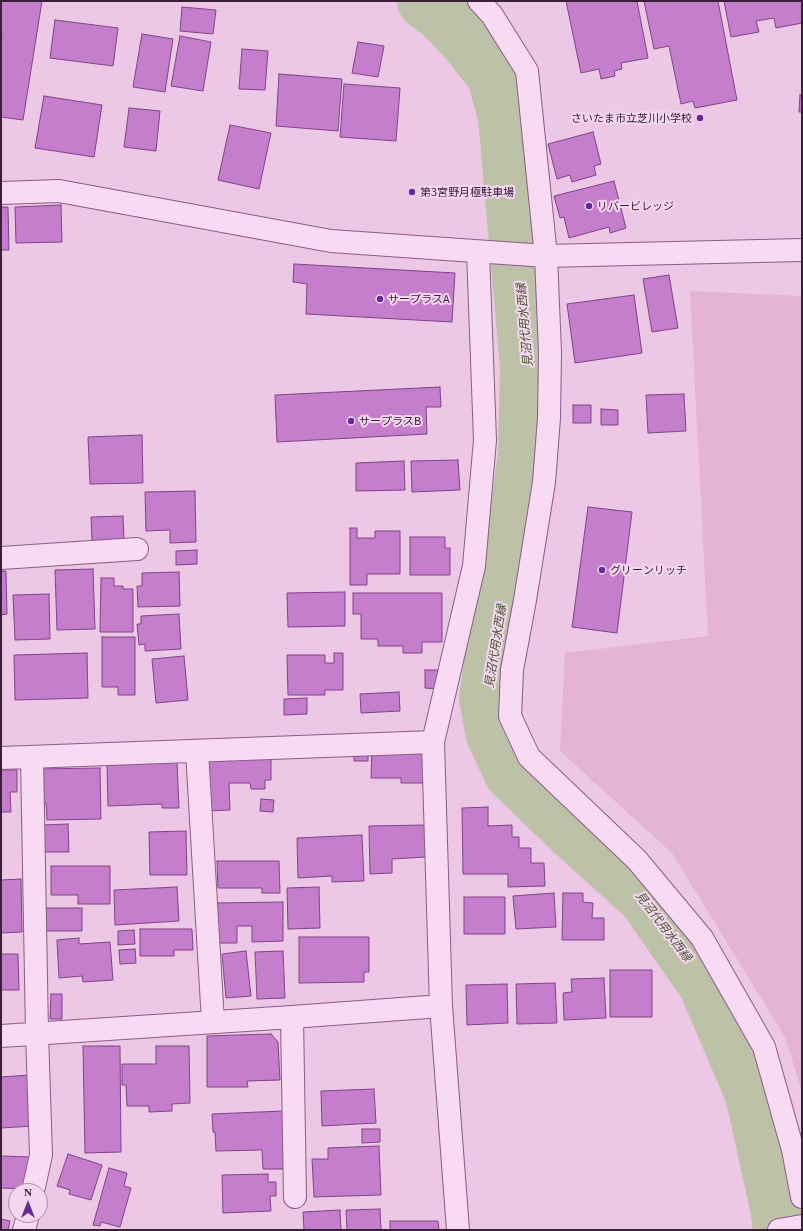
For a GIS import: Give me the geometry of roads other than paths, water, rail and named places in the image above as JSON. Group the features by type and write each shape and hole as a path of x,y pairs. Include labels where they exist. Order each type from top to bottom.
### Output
{"street":[{"path":"479,1 492,15 526,71 546,256 550,352 549,418 544,482 512,670 510,716 529,757 637,860 702,938 764,1047 793,1150 802,1197"},
{"path":"1,193 59,191 331,241 478,252 546,256 802,250"},
{"path":"458,1230 442,1006 433,742 474,566 485,440 478,252"},
{"path":"1,558 137,549"},
{"path":"1,758 433,742"},
{"path":"197,751 213,1022"},
{"path":"32,756 37,1033 41,1155 35,1183"},
{"path":"1,1036 442,1006"},
{"path":"292,1017 295,1197"},
{"path":"779,1230 802,1226"}],"waterway":[{"name":"見沼代用水西縁","path":"425,1 443,15 467,40 495,76 506,117 528,366 526,455 513,547 498,621 487,698 494,735 512,773 570,829 646,898 706,984 753,1094 778,1207 781,1230"}],"place":[{"name":"さいたま市立芝川小学校","path":"700,118"},
{"name":"第3宮野月極駐車場","path":"412,192"},
{"name":"リバービレッジ","path":"589,206"},
{"name":"サープラスA","path":"380,299"},
{"name":"サープラスB","path":"351,421"},
{"name":"グリーンリッチ","path":"602,570"}]}
